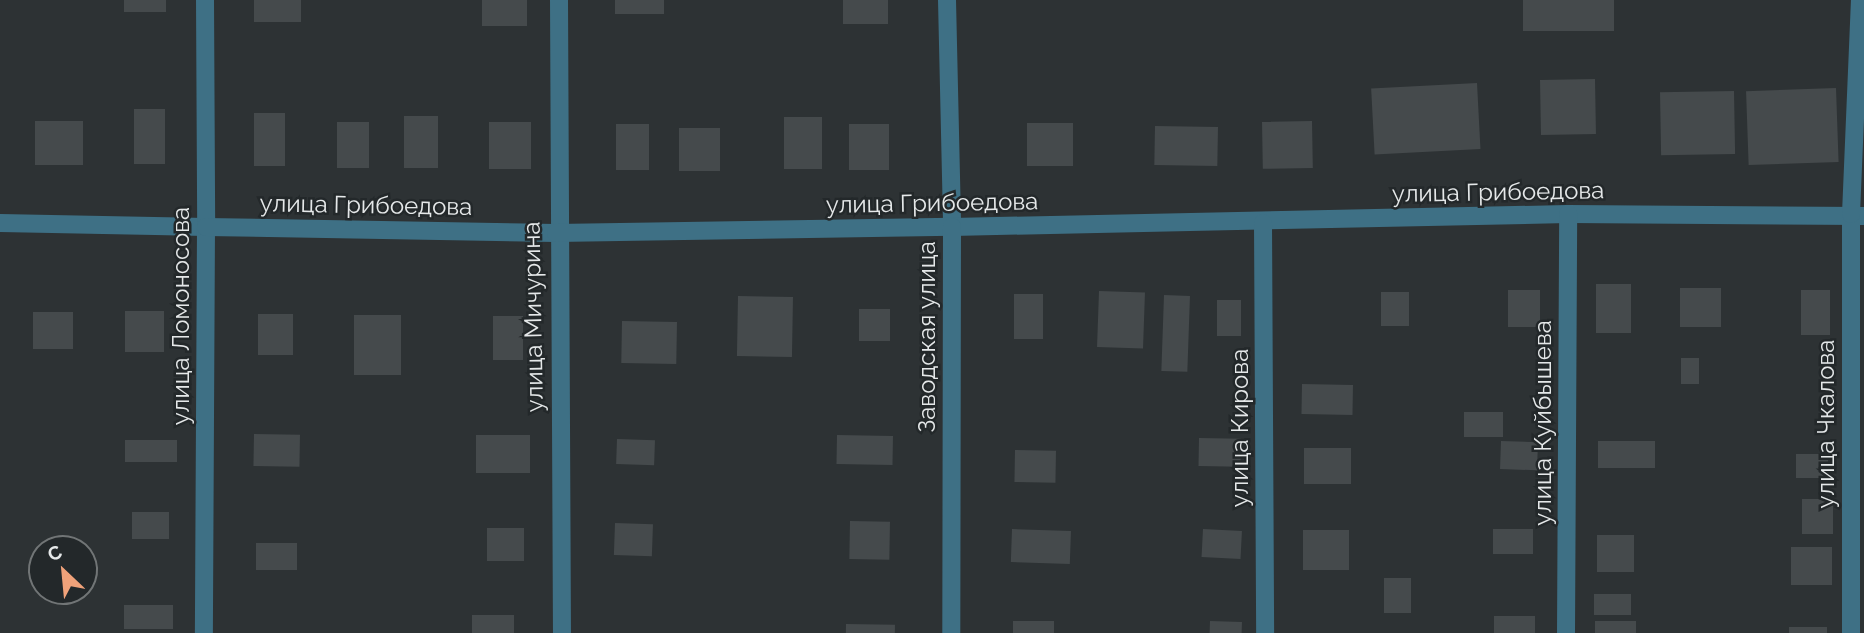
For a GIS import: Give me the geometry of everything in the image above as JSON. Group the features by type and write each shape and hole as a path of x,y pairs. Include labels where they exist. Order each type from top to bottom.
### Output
{"street":[{"name":"улица Ломоносова","path":"204,633 205,0"},
{"name":"улица Мичурина","path":"559,0 556,233 562,633"},
{"name":"Заводская улица","path":"947,0 952,227 951,633"},
{"name":"улица Чкалова","path":"1851,633 1860,0"},
{"name":"улица Грибоедова","path":"0,223 556,233 1263,223 1568,214 1857,215"},
{"name":"улица Куйбышева","path":"1566,633 1568,214"},
{"name":"улица Кирова","path":"1263,223 1265,633"}],"building":[{"path":"124,0 166,0 166,12 124,12"},
{"path":"254,0 301,0 301,22 254,22"},
{"path":"482,0 527,0 527,26 482,26"},
{"path":"615,0 664,0 664,14 615,14"},
{"path":"843,0 888,0 888,24 843,24"},
{"path":"1523,0 1614,0 1614,31 1523,31"},
{"path":"1595,79 1596,134 1541,135 1540,80"},
{"path":"1477,83 1480,149 1375,154 1371,89"},
{"path":"1836,88 1839,162 1749,165 1746,91"},
{"path":"1734,91 1735,154 1661,155 1660,92"},
{"path":"134,109 165,109 165,164 134,164"},
{"path":"254,113 285,113 285,166 254,166"},
{"path":"404,116 438,116 438,168 404,168"},
{"path":"784,117 822,117 822,169 784,169"},
{"path":"35,121 83,121 83,165 35,165"},
{"path":"1312,121 1313,168 1263,169 1262,122"},
{"path":"337,122 369,122 369,168 337,168"},
{"path":"489,122 531,122 531,169 489,169"},
{"path":"1027,123 1073,123 1073,166 1027,166"},
{"path":"616,124 649,124 649,170 616,170"},
{"path":"849,124 889,124 889,170 849,170"},
{"path":"1155,126 1218,127 1217,166 1154,165"},
{"path":"679,128 720,128 720,171 679,171"},
{"path":"1596,284 1631,284 1631,333 1596,333"},
{"path":"1680,288 1721,288 1721,327 1680,327"},
{"path":"1508,290 1540,290 1540,327 1508,327"},
{"path":"1801,290 1830,290 1830,335 1801,335"},
{"path":"1099,291 1145,293 1143,349 1097,347"},
{"path":"1381,292 1409,292 1409,326 1381,326"},
{"path":"1014,294 1043,294 1043,339 1014,339"},
{"path":"1164,295 1190,296 1187,372 1161,371"},
{"path":"738,296 793,297 792,357 737,356"},
{"path":"1217,300 1241,300 1241,336 1217,336"},
{"path":"859,309 890,309 890,341 859,341"},
{"path":"125,311 164,311 164,352 125,352"},
{"path":"33,312 73,312 73,349 33,349"},
{"path":"258,314 293,314 293,355 258,355"},
{"path":"354,315 401,315 401,375 354,375"},
{"path":"493,316 523,316 523,360 493,360"},
{"path":"622,321 677,322 676,364 621,363"},
{"path":"1681,358 1699,358 1699,384 1681,384"},
{"path":"1302,384 1353,385 1352,415 1301,414"},
{"path":"1464,412 1503,412 1503,437 1464,437"},
{"path":"254,434 300,435 299,467 253,466"},
{"path":"476,435 530,435 530,473 476,473"},
{"path":"837,435 893,436 892,465 836,464"},
{"path":"1199,438 1241,439 1241,467 1199,466"},
{"path":"617,439 655,440 654,465 616,464"},
{"path":"125,440 177,440 177,462 125,462"},
{"path":"1501,441 1538,442 1537,470 1500,469"},
{"path":"1598,441 1655,441 1655,468 1598,468"},
{"path":"1304,448 1351,448 1351,484 1304,484"},
{"path":"1015,450 1056,451 1055,483 1014,482"},
{"path":"1796,454 1828,454 1828,478 1796,478"},
{"path":"1802,499 1833,499 1833,534 1802,534"},
{"path":"132,512 169,512 169,539 132,539"},
{"path":"850,521 890,522 889,560 849,559"},
{"path":"615,523 653,524 652,556 614,555"},
{"path":"487,528 524,528 524,561 487,561"},
{"path":"1012,529 1071,531 1070,564 1011,562"},
{"path":"1203,529 1242,531 1240,559 1202,557"},
{"path":"1493,529 1533,529 1533,554 1493,554"},
{"path":"1303,530 1349,530 1349,570 1303,570"},
{"path":"1597,535 1634,535 1634,572 1597,572"},
{"path":"256,543 297,543 297,570 256,570"},
{"path":"1791,547 1832,547 1832,585 1791,585"},
{"path":"1384,578 1411,578 1411,613 1384,613"},
{"path":"1594,594 1631,594 1631,615 1594,615"},
{"path":"124,605 173,605 173,629 124,629"},
{"path":"472,615 514,615 514,633 472,633"},
{"path":"1494,616 1535,616 1535,633 1494,633"},
{"path":"1013,621 1054,621 1054,633 1013,633"},
{"path":"1210,621 1242,622 1242,633 1210,633"},
{"path":"1595,621 1636,621 1636,633 1595,633"},
{"path":"846,624 895,625 895,633 846,633"},
{"path":"1789,627 1827,627 1827,633 1789,633"}]}
